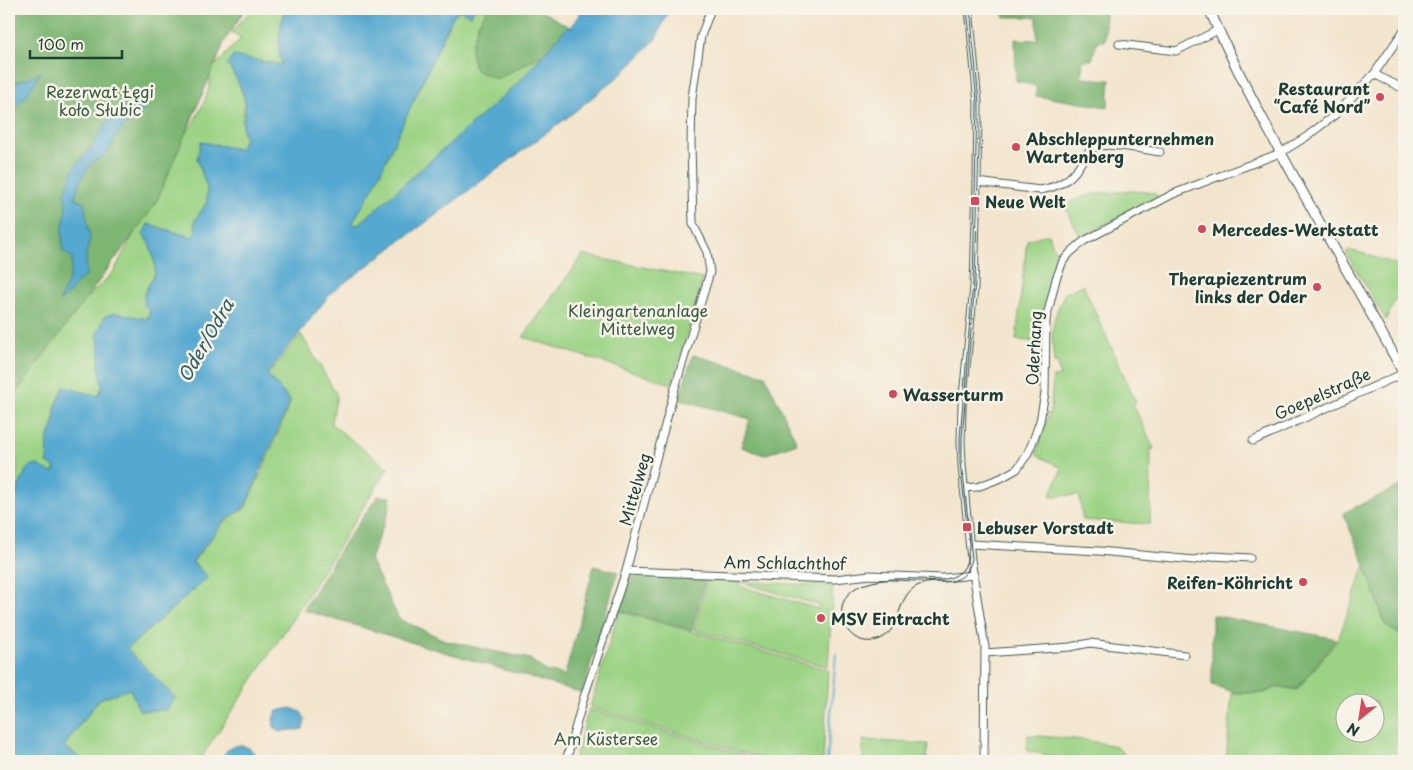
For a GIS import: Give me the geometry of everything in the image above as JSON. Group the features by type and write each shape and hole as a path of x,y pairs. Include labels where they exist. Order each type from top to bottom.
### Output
{"street":[{"name":"Mittelweg","path":"566,761 587,688 626,571 675,388 710,272 707,252 693,224 691,144 692,98 701,36 710,9"},
{"path":"969,9 978,103 977,182 974,287 962,406 961,450 970,544 985,653 984,761"},
{"name":"Goepelstraße","path":"1209,9 1280,153 1404,374 1253,441"},
{"path":"1119,44 1176,51 1218,30"},
{"name":"Oderhang","path":"964,488 978,487 1017,469 1031,447 1040,421 1045,393 1046,320 1050,298 1063,262 1071,252 1084,241 1173,194 1280,153 1306,137 1336,114 1374,74 1404,30"},
{"path":"1374,74 1404,89"},
{"path":"977,182 1040,190 1051,188 1069,179 1086,155 1095,148 1108,146 1160,152"},
{"path":"970,544 1099,551 1194,560 1212,556 1250,558"},
{"name":"Am Schlachthof","path":"626,571 835,579 870,575 943,578 974,575"},
{"path":"985,653 1070,647 1090,643 1185,655"}],"green space":[{"name":"Rezerwat Łęgi koło Słubic","path":"9,9 245,9 224,42 215,66 241,38 232,32 252,9 284,9 279,39 282,65 234,56 236,76 245,101 242,129 245,139 239,149 202,142 197,159 207,188 207,202 194,222 196,230 192,237 148,224 143,235 152,252 155,272 144,294 150,311 147,319 115,313 97,334 100,350 99,364 102,388 98,396 55,408 54,424 48,438 47,463 55,468 52,473 26,470 9,509 9,481 17,472 17,461 9,461","holes":["210,76 206,98 186,133","133,235 114,271 83,302"]},
{"name":"Rezerwat Łęgi koło Słubic","path":"9,9 245,9 224,42 155,205 9,403"},
{"path":"474,9 488,9 478,24 471,49 475,70 497,79 542,55 519,82 358,225 351,224 374,186 453,16 460,10 470,16"},
{"path":"488,9 538,9 568,26 542,55 497,79 475,70 471,49 478,24"},
{"path":"1003,9 1105,9 1105,41 1097,41 1092,60 1083,60 1081,78 1110,80 1108,107 1036,96 1036,86 1016,81 1015,39 1037,40 1037,17 1004,17"},
{"path":"1133,191 1155,193 1158,196 1081,238 1064,205 1089,195"},
{"path":"1048,234 1059,260 1041,320 1040,342 1016,340 1027,240"},
{"path":"1348,250 1404,267 1404,304 1395,300 1386,320 1346,253"},
{"name":"Kleingartenanlage Mittelweg","path":"583,255 703,279 672,384 523,337"},
{"path":"1083,285 1136,402 1133,404 1154,449 1151,449 1150,524 1083,520 1079,495 1050,496 1062,468 1036,453 1051,407 1053,377 1060,376 1057,363 1054,363 1052,343 1057,311 1065,293"},
{"path":"301,334 337,395 331,424 388,468 292,620 199,761 84,761 64,746 100,699 130,689 140,711 167,710 176,698 127,649 208,577 193,562 224,523 245,508 291,401 268,375"},
{"path":"693,355 765,375 797,443 764,455 741,447 750,419 679,399"},
{"path":"1404,484 1404,634 1401,635 1386,626 1365,565 1343,513"},
{"path":"378,496 391,497 388,513 370,559 399,619 447,641 530,659 545,671 565,675 594,566 618,572 582,693 303,610 345,542"},
{"path":"1365,565 1386,626 1401,635 1404,634 1404,761 1226,761 1232,693 1264,693 1279,687 1297,690 1338,640"},
{"path":"629,577 705,580 692,630 620,610"},
{"path":"707,580 833,586 828,667 694,630","holes":["740,582 819,605 819,609 739,586"]},
{"path":"619,611 828,670 823,761 771,761 590,707"},
{"path":"1212,615 1337,639 1297,689 1278,686 1263,693 1233,692 1212,685"},
{"name":"Am Küstersee","path":"589,709 763,761 574,761"},
{"path":"1028,735 1085,740 1116,746 1131,761 1061,761 1056,757 1027,751"},
{"path":"863,740 928,744 926,761 863,761"}],"water":[{"name":"Oder/Odra","path":"284,9 474,9 470,16 460,10 453,16 374,186 352,224 358,225 519,82 568,26 571,28 582,9 670,9 655,40 623,73 564,120 332,292 267,374 290,401 245,507 223,522 192,562 208,577 127,649 175,697 167,710 139,710 130,689 99,699 64,746 84,761 9,761 9,509 26,470 32,465 38,465 52,473 55,468 47,463 48,438 54,424 55,408 64,387 98,396 102,388 99,364 100,350 97,334 105,316 115,313 147,319 150,311 144,305 144,294 155,273 155,265 149,242 143,235 148,224 192,237 196,230 194,222 207,202 207,188 197,159 201,142 239,149 245,139 243,122 245,100 238,82 227,65 233,56 282,65 279,44"},
{"path":"41,73 26,96 9,113 9,87 11,84"},
{"path":"137,101 147,106 142,113 125,126 107,153 91,165 84,173 80,182 75,198 84,203 90,237 86,255 86,276 59,301 68,280 72,263 72,257 63,252 62,231 66,213 65,193 74,167 92,146 106,123 119,110"},
{"path":"291,708 301,712 305,719 303,729 281,732 274,727 273,719 277,711"},
{"path":"241,745 252,750 258,761 221,761 228,750"}],"waterway":[{"path":"827,761 836,654"}],"tram line":[{"path":"967,9 977,101 973,282 960,437 960,462 969,544 967,558 966,564 960,573 949,578 941,580 881,580 862,585 850,592 844,602 842,612 844,623 849,632 857,639 868,641 880,639 887,634 892,628 902,604 911,590 927,583 957,579 968,569 972,559 962,462 962,438 975,282 979,147 979,101 970,9"}],"place":[{"name":"Restaurant “Café Nord”","path":"1380,97"},
{"name":"Abschleppunternehmen Wartenberg","path":"1016,147"},
{"name":"Neue Welt","path":"975,201"},
{"name":"Mercedes-Werkstatt","path":"1202,229"},
{"name":"Therapiezentrum links der Oder","path":"1317,287"},
{"name":"Wasserturm","path":"893,394"},
{"name":"Lebuser Vorstadt","path":"967,527"},
{"name":"Reifen-Köhricht","path":"1303,582"},
{"name":"MSV Eintracht","path":"821,618"}]}
